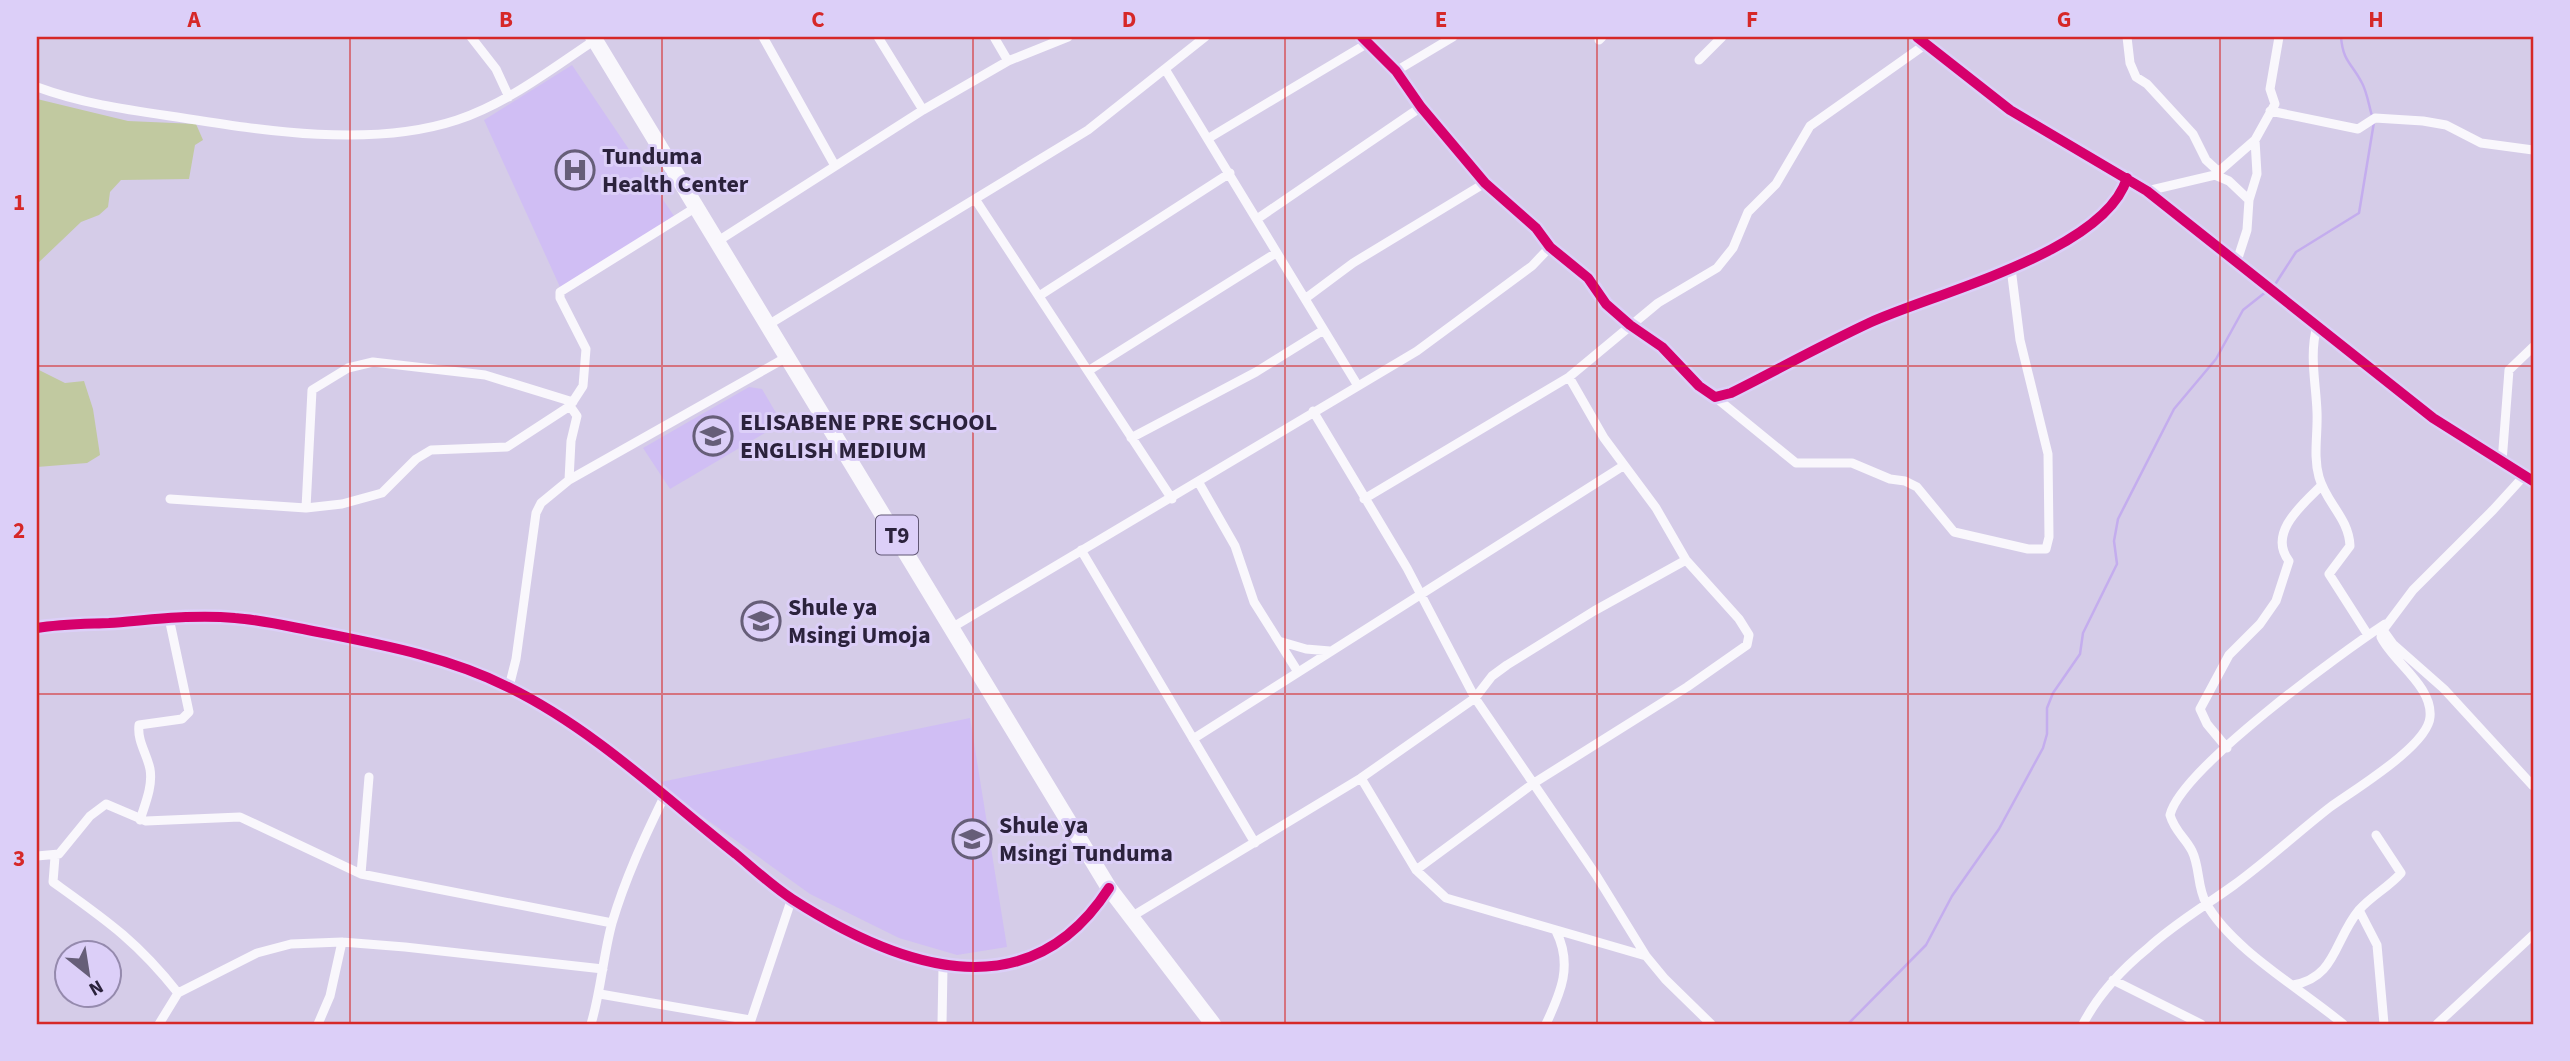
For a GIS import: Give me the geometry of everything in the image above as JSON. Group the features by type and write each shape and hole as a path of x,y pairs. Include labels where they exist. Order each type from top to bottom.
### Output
{"highway":[{"name":"T9","path":"594,38 1109,888 1213,1024"}],"street":[{"path":"471,37 496,69 509,97"},
{"path":"763,37 834,164"},
{"path":"878,37 923,110"},
{"path":"994,37 1008,61"},
{"path":"718,241 834,164 923,110 1008,61 1068,37"},
{"path":"768,325 1088,130 1205,37"},
{"path":"1396,71 1453,37"},
{"path":"1699,60 1722,37"},
{"path":"1917,37 2010,110 2147,191 2433,418 2533,481"},
{"path":"2127,37 2130,63 2136,77 2147,84 2193,134 2206,160 2217,174 2229,181 2249,200"},
{"path":"2147,191 2217,174 2255,140 2275,104 2270,89 2279,37"},
{"path":"37,87 97,106 230,126 335,136 424,128 483,110 509,97 594,38"},
{"path":"1209,138 1365,40 1396,71 1421,107 1485,183 1536,228 1550,247 1588,278 1606,304 1630,325 1662,346 1699,386 1796,463 1852,463 1891,479 1905,481 1917,487 1954,532 2028,549 2046,549 2049,537 2048,454 2020,340 2011,268"},
{"path":"1364,499 1569,377 1658,303 1704,278 1726,260 1748,212 1776,184 1798,142 1817,119 1926,44"},
{"path":"1165,69 1306,298 1322,331 1358,386"},
{"path":"1257,219 1421,107"},
{"path":"2270,111 2358,129 2375,118 2423,121 2445,125 2481,143 2533,150"},
{"path":"2237,261 2247,230 2249,200 2257,174 2255,140"},
{"path":"1039,296 1230,173"},
{"path":"1715,397 1731,393 1872,322 2011,268 2081,231 2115,203 2127,178"},
{"path":"1306,298 1353,263 1485,183"},
{"path":"975,199 1172,499"},
{"path":"170,499 306,508 342,504 382,493 416,459 431,450 507,447 571,404 583,386 586,349 560,298 560,292 698,206"},
{"path":"953,627 1199,483 1455,325 1532,267 1550,247"},
{"path":"1088,371 1276,253"},
{"path":"2317,326 2312,350 2318,413 2316,451 2322,485 2341,514 2350,540 2348,553 2329,574 2368,635"},
{"path":"1131,438 1256,372 1322,331"},
{"path":"2502,462 2509,370 2533,347"},
{"path":"509,687 516,659 536,513 541,503 569,480 787,356"},
{"path":"306,508 312,390 348,368 373,362 485,375 571,404 577,416 571,441 569,480"},
{"path":"1416,870 1534,783 1688,687 1747,645 1749,635 1739,619 1686,560 1656,508 1623,466 1569,377"},
{"path":"1313,411 1422,595 1475,698 1534,783 1646,956 1665,979 1711,1024"},
{"path":"1193,739 1623,466"},
{"path":"2083,1024 2113,980 2167,931 2399,756 2424,730 2430,718 2428,702 2411,675 2385,644 2381,637 2384,627 2413,590 2524,476"},
{"path":"1199,483 1235,546 1254,602 1298,672"},
{"path":"2227,748 2207,724 2200,709 2229,655 2260,624 2276,601 2289,561 2281,551 2281,542 2290,519 2322,485"},
{"path":"1081,550 1255,843"},
{"path":"1131,917 1361,778 1475,698 1492,676 1524,653 1686,560"},
{"path":"37,628 169,618 235,617 407,649 509,687 581,731 792,898 880,946 943,967 981,968 1021,961 1056,942 1090,916 1109,888"},
{"path":"140,820 149,792 150,770 144,756 139,725 183,719 188,712 169,618"},
{"path":"2343,1024 2227,931 2206,904 2197,882 2191,850 2177,834 2170,815 2183,789 2227,748 2323,666 2384,627"},
{"path":"2384,627 2393,645 2444,689 2533,786"},
{"path":"1281,642 1306,649 1332,651"},
{"path":"361,874 369,777"},
{"path":"1361,778 1416,870 1446,898 1646,956"},
{"path":"591,1024 600,994 612,923 641,845 664,797"},
{"path":"178,993 138,946 112,922 53,882 55,857 100,806 112,806 140,820 240,817 361,874 612,923"},
{"path":"2293,985 2309,982 2325,971 2359,911 2401,873 2376,835"},
{"path":"37,856 55,857"},
{"path":"600,994 750,1022 792,898"},
{"path":"2359,911 2377,945 2384,1024"},
{"path":"1546,1024 1566,974 1565,949 1556,931"},
{"path":"2437,1024 2533,935"},
{"path":"159,1024 178,993 257,953 291,944 342,942 603,969"},
{"path":"317,1024 330,996 342,942"},
{"path":"942,1024 943,967"},
{"path":"2113,980 2201,1024"}],"shaded area":[{"name":"Tunduma Health Center","path":"572,65 676,219 560,287 484,120"},
{"name":"ELISABENE PRE SCHOOL ENGLISH MEDIUM","path":"749,387 762,389 782,423 670,489 643,448"},
{"path":"970,718 1007,947 957,955 899,938 810,894 656,783"}],"green space":[{"path":"37,99 128,121 196,124 203,140 195,145 189,179 121,180 110,192 108,207 99,215 81,222 37,264"},
{"path":"37,369 65,383 84,381 93,409 100,455 87,463 37,467"}],"waterway":[{"path":"2341,37 2346,57 2364,87 2372,116"},
{"path":"2276,283 2296,252 2359,213 2374,122"},
{"path":"1848,1024 1926,945 1952,896 1999,829 2043,748 2047,734 2047,708 2053,693 2080,654 2083,633 2117,564 2114,541 2118,519 2174,409 2216,359 2243,310 2267,291"}],"cycle path":[{"path":"1362,37 1396,71 1421,107 1485,183 1536,228 1550,247 1588,278 1606,304 1662,347 1699,386 1715,397 1731,393 1869,323 2014,267 2053,248 2087,228 2112,204 2127,178"},
{"path":"1917,37 2010,110 2147,191 2433,418 2533,481"},
{"path":"37,628 187,617 245,619 391,647 462,668 508,687 569,722 654,786 792,899 832,923 874,943 916,958 959,966 1000,965 1040,953 1076,928 1109,888"}],"place":[{"name":"Tunduma Health Center","path":"575,170"},
{"name":"ELISABENE PRE SCHOOL ENGLISH MEDIUM","path":"713,436"},
{"name":"Shule ya Msingi Umoja","path":"761,621"},
{"name":"Shule ya Msingi Tunduma","path":"972,839"}]}
